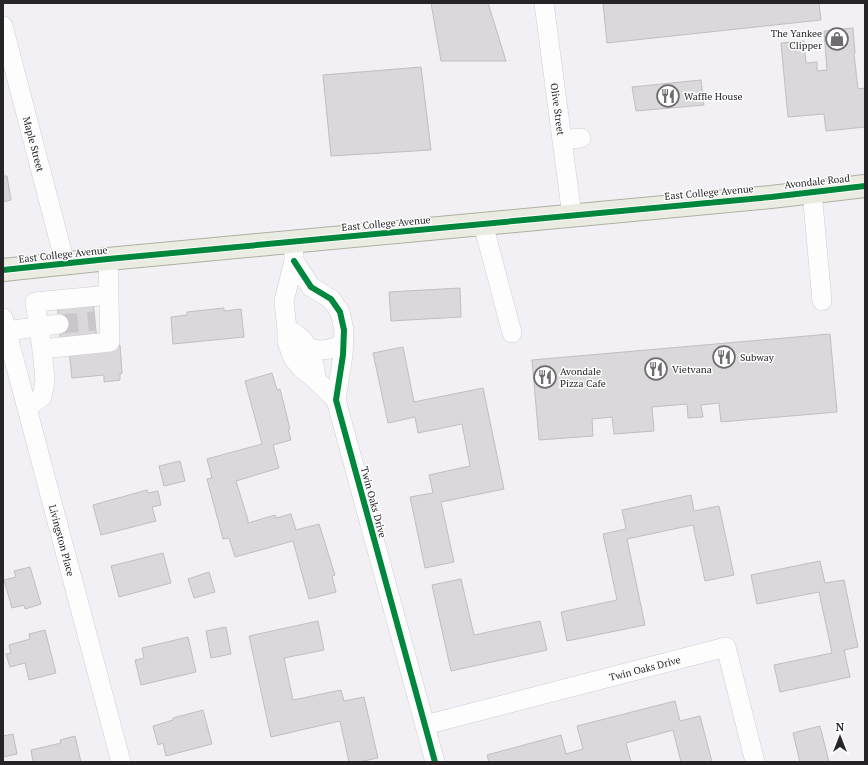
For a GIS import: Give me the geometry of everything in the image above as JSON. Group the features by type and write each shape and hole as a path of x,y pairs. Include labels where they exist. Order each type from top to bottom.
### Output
{"main road":[{"name":"Avondale Road","path":"771,197 812,192 861,191"},
{"name":"East College Avenue","path":"3,270 108,259 293,251 484,224 771,197"}],"street":[{"name":"Olive Street","path":"544,3 572,139 572,216"},
{"name":"Maple Street","path":"3,26 65,263"},
{"path":"812,192 822,301"},
{"path":"484,224 512,333"},
{"name":"Twin Oaks Drive","path":"293,251 284,300 287,342 293,358 301,368 316,380 336,400"},
{"name":"Twin Oaks Drive","path":"293,251 311,287 331,299 340,312 344,330 336,400 435,762"},
{"path":"42,350 110,342 102,320 109,295 108,259"},
{"path":"27,407 42,396 46,381 35,302 109,295"},
{"path":"5,325 38,326 59,324"},
{"name":"Livingston Place","path":"5,325 8,354 27,407 121,762"},
{"path":"287,329 300,338 310,350 315,365 316,380"},
{"path":"310,350 321,351 335,348 343,343"},
{"name":"Twin Oaks Drive","path":"425,725 726,647 755,762"}],"building":[{"path":"431,3 488,3 506,61 441,61"},
{"path":"603,3 819,3 821,20 607,43"},
{"path":"853,28 858,89 865,88 865,127 826,131 824,114 788,117 781,43 804,41 806,63 817,62 817,71 827,70 824,31"},
{"path":"421,67 431,150 331,156 323,75"},
{"name":"Waffle House","path":"701,80 704,105 636,111 632,87"},
{"path":"3,176 7,176 11,200 3,202"},
{"path":"460,288 461,317 391,321 389,292"},
{"path":"93,300 97,341 61,345 57,304"},
{"path":"224,308 224,311 241,309 244,337 173,344 171,317 187,315 187,312"},
{"path":"830,334 837,412 721,422 719,403 701,405 703,417 688,418 687,404 652,407 654,431 614,434 612,417 592,419 593,436 539,440 532,360"},
{"path":"120,345 122,373 120,374 120,380 104,382 104,375 72,378 69,350"},
{"path":"403,347 414,402 483,388 504,489 441,502 454,562 425,568 410,497 433,493 429,475 470,466 462,424 418,433 415,417 388,423 373,353"},
{"path":"272,373 277,390 280,389 290,429 288,429 291,440 273,445 279,468 236,481 248,523 275,515 276,518 291,514 296,530 319,524 335,575 332,576 336,592 309,599 293,541 235,557 229,538 223,539 207,479 212,478 207,459 262,444 245,381"},
{"path":"180,461 185,481 164,486 159,466"},
{"path":"147,490 148,493 158,491 161,505 152,507 156,521 101,535 93,505"},
{"path":"691,495 694,511 719,506 734,575 705,581 693,525 627,539 645,625 567,641 561,612 617,600 603,534 626,529 622,510"},
{"path":"163,553 171,583 119,597 111,566"},
{"path":"820,561 825,583 844,580 858,647 844,650 850,677 780,692 774,665 832,653 819,592 757,604 751,575"},
{"path":"30,567 41,604 25,609 24,605 12,608 4,580 16,577 14,571"},
{"path":"209,572 215,592 194,598 188,579"},
{"path":"461,579 474,635 540,621 547,650 451,671 432,585"},
{"path":"318,621 324,650 284,658 293,700 341,690 344,701 364,697 378,758 358,762 349,762 340,721 271,737 249,636"},
{"path":"226,627 231,654 211,658 206,631"},
{"path":"45,630 56,673 29,680 25,663 10,667 6,654 11,653 9,645 30,639 29,634"},
{"path":"188,637 196,672 141,685 135,660 144,658 142,648"},
{"path":"675,701 680,721 700,716 712,762 681,762 673,730 626,743 631,762 489,762 487,755 561,735 566,754 583,749 577,726"},
{"path":"203,710 212,744 166,756 163,743 158,745 153,726 173,720 173,718"},
{"path":"820,726 829,762 800,762 793,733"},
{"path":"13,734 17,754 3,757 3,736"},
{"path":"75,736 81,762 33,762 31,750 61,743 60,740"}],"tunnel":[{"path":"59,324 95,321"}],"cycle path":[{"path":"3,270 771,197 865,186"},
{"path":"294,261 311,287 331,299 340,312 344,330 343,355 336,400 435,762"}],"place":[{"name":"The Yankee Clipper","path":"837,39"},
{"name":"Waffle House","path":"668,96"},
{"name":"Subway","path":"724,357"},
{"name":"Vietvana","path":"656,369"},
{"name":"Avondale Pizza Cafe","path":"545,377"}]}
